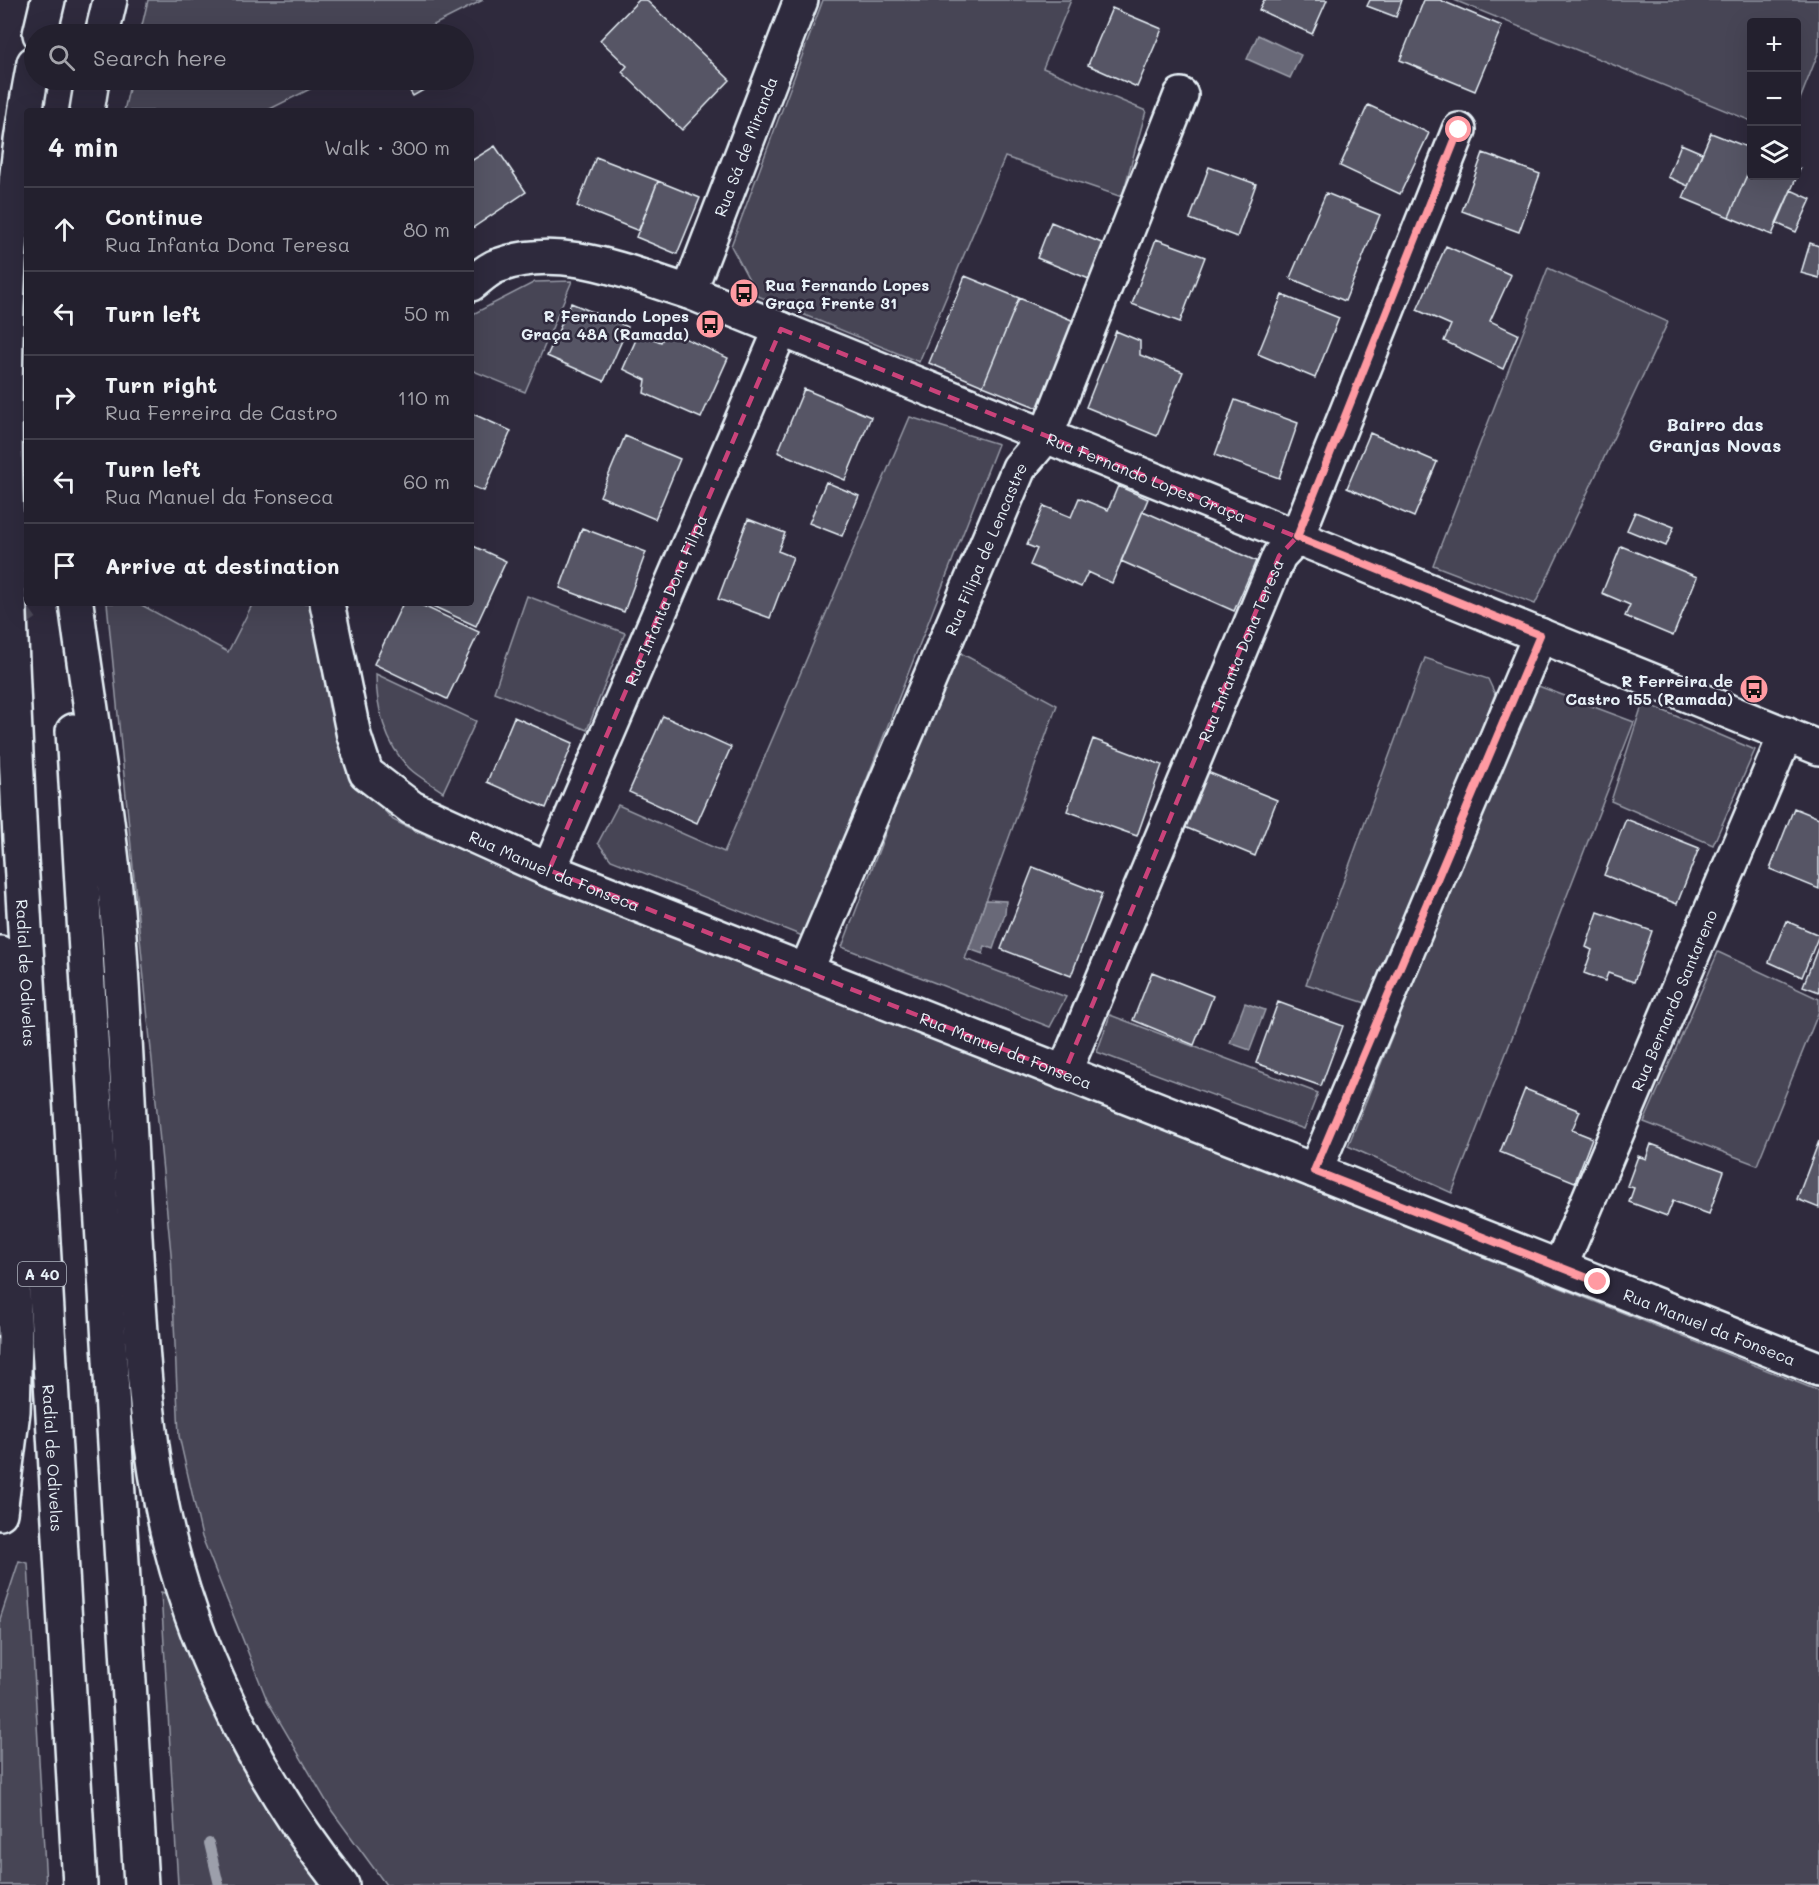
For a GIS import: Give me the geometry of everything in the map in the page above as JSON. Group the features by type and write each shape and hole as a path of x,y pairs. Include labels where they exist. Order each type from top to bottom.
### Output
{"main road":[{"path":"42,24 48,0"},
{"path":"104,24 110,0"},
{"name":"Rua Sá de Miranda","path":"689,292 801,0"},
{"name":"Radial de Odivelas","path":"27,108 30,90"},
{"path":"87,108 90,90"},
{"name":"Rua Filipa de Lencastre","path":"806,971 1019,468 1046,436 1181,95"},
{"name":"Radial de Odivelas","path":"24,128 7,288 5,409 10,662 45,1319 80,1885"},
{"name":"Rua Infanta Dona Teresa","path":"1064,1073 1279,556 1297,537 1459,130"},
{"name":"Rua Fernando Lopes Graça","path":"474,282 495,266 539,255 573,257 689,292 1819,748"},
{"name":"Rua Infanta Dona Filipa","path":"549,870 781,329"},
{"path":"67,606 104,1282 141,1885"},
{"path":"76,606 110,848 118,932 144,1387 161,1499 172,1549 189,1604 238,1722 289,1813 342,1885"},
{"name":"Rua Manuel da Fonseca","path":"328,606 354,736 366,772 412,808 549,870 1819,1369"},
{"path":"1314,1171 1540,635"},
{"path":"0,775 10,662"},
{"name":"Rua Bernardo Santareno","path":"1560,1267 1786,734"},
{"path":"0,953 15,1340 13,1411 0,1513"}],"highlighted area":[{"path":"781,329 1297,537 1279,556 1064,1073 549,870"}],"shaded area":[{"path":"148,0 483,0 436,24 142,24"},
{"path":"823,0 1071,0 1043,68 1146,111 1122,197 1005,157 919,362 758,296 731,246"},
{"path":"1454,0 1819,0 1819,51 1801,97 1801,18 1747,18 1747,119"},
{"path":"129,90 308,90 272,108 125,108"},
{"path":"1548,268 1668,322 1535,604 1433,565"},
{"path":"572,281 525,392 474,371 474,313 535,282"},
{"path":"910,417 998,444 805,937 611,860 598,843 618,805 724,852"},
{"path":"527,596 625,633 587,730 494,692"},
{"path":"107,606 144,606 228,652 251,606 311,606 329,707 347,763 370,795 393,820 419,833 1819,1391 1819,1885 386,1885 332,1811 267,1700 202,1537 179,1436 171,1253"},
{"path":"955,650 1057,705 965,959 1066,997 1050,1027 842,947"},
{"path":"1425,658 1488,679 1495,694 1372,1005 1306,984"},
{"path":"376,674 476,721 443,792 413,771 394,748 380,711"},
{"path":"1533,684 1634,722 1452,1193 1348,1146"},
{"path":"1643,702 1755,750 1713,845 1611,801"},
{"path":"1718,952 1819,999 1819,1011 1757,1165 1644,1122"},
{"path":"1110,1015 1318,1093 1304,1129 1097,1052"},
{"path":"19,1561 28,1563 46,1885 0,1885 0,1619"},
{"path":"161,1592 172,1595 326,1885 178,1885"}],"water":[{"path":"1258,35 1301,55 1290,78 1247,59"},
{"path":"986,900 1006,901 1005,914 993,949 985,946 983,954 969,949"},
{"path":"1245,1003 1265,1010 1250,1050 1230,1043"}],"building":[{"path":"639,0 646,0 730,80 682,130 622,72 627,66 600,40"},
{"path":"1264,0 1327,0 1312,34 1259,10"},
{"path":"1370,0 1402,0 1396,17 1367,6"},
{"path":"1424,0 1440,0 1502,26 1475,91 1400,60"},
{"path":"1112,8 1162,29 1137,87 1088,65"},
{"path":"409,90 424,90 413,96"},
{"path":"1368,105 1429,133 1400,194 1340,166"},
{"path":"1711,133 1747,147 1747,175 1729,217 1683,198"},
{"path":"1681,144 1702,153 1688,186 1668,177"},
{"path":"495,146 526,192 474,227 474,159"},
{"path":"1483,153 1540,174 1519,232 1462,211"},
{"path":"596,157 658,181 639,231 577,206"},
{"path":"1209,167 1256,184 1237,237 1190,219"},
{"path":"1747,175 1747,180 1795,180 1772,235 1729,217"},
{"path":"658,181 700,198 677,254 636,237"},
{"path":"1791,190 1811,199 1796,232 1776,223"},
{"path":"1326,193 1380,215 1345,301 1290,278"},
{"path":"1051,222 1104,244 1089,279 1037,258"},
{"path":"1156,239 1205,257 1180,322 1132,304"},
{"path":"1810,243 1819,246 1819,278 1801,273"},
{"path":"1446,246 1511,275 1490,321 1518,334 1503,369 1444,341 1451,325 1417,310"},
{"path":"965,276 1019,298 983,386 929,363"},
{"path":"1282,295 1339,318 1315,378 1258,354"},
{"path":"1019,298 1074,321 1038,408 983,386"},
{"path":"571,303 628,327 604,381 547,356"},
{"path":"667,330 728,358 701,418 644,393 646,380 623,369 639,333 661,342"},
{"path":"1116,331 1140,341 1140,355 1183,372 1157,436 1086,407"},
{"path":"804,389 871,417 845,480 778,452"},
{"path":"1235,400 1298,423 1279,478 1215,455"},
{"path":"474,414 511,431 484,491 474,487"},
{"path":"1370,433 1437,462 1414,517 1347,488"},
{"path":"625,436 680,459 655,519 600,496"},
{"path":"826,482 859,496 842,536 809,523"},
{"path":"1118,486 1148,499 1112,583 1088,572 1081,587 1030,565 1037,549 1027,545 1044,506 1071,517 1079,498 1108,510"},
{"path":"1143,511 1256,561 1234,611 1121,561"},
{"path":"1635,512 1674,527 1666,546 1627,530"},
{"path":"748,519 785,533 778,551 793,557 770,618 718,599"},
{"path":"582,528 646,552 624,612 560,588"},
{"path":"474,546 506,561 476,626 433,606 474,606"},
{"path":"1621,546 1697,577 1673,636 1625,616 1630,605 1602,593"},
{"path":"402,606 423,606 479,632 447,699 374,664"},
{"path":"663,716 731,747 697,823 629,792"},
{"path":"514,717 573,743 546,808 487,782"},
{"path":"1093,739 1162,765 1137,836 1067,811"},
{"path":"1205,771 1277,800 1255,856 1182,826"},
{"path":"1794,808 1819,818 1819,889 1770,869"},
{"path":"1626,819 1699,848 1677,904 1604,875"},
{"path":"1033,867 1102,894 1071,976 1001,949"},
{"path":"1598,912 1652,931 1634,982 1608,973 1605,981 1584,973 1592,950 1586,947"},
{"path":"1786,921 1819,935 1802,977 1769,962"},
{"path":"1819,945 1819,992 1803,986"},
{"path":"1152,972 1213,996 1194,1045 1133,1020"},
{"path":"1278,1002 1343,1026 1321,1086 1256,1063"},
{"path":"1525,1089 1580,1111 1572,1130 1592,1138 1575,1182 1500,1152"},
{"path":"1819,1141 1819,1208 1797,1199"},
{"path":"1651,1144 1724,1171 1709,1214 1673,1201 1667,1216 1629,1202 1634,1188 1627,1186 1638,1156 1646,1159"}],"waterway":[{"path":"209,1843 219,1885"}],"tunnel":[{"path":"0,624 25,606"}],"place":[{"name":"Rua Fernando Lopes Graça Frente 31","path":"744,293"},
{"name":"R Fernando Lopes Graça 48A (Ramada)","path":"710,324"},
{"name":"R Ferreira de Castro 155 (Ramada)","path":"1754,689"}],"district":[{"name":"Bairro das Granjas Novas","path":"1715,434"}],"route":[{"path":"1459,130 1297,537 1540,635 1314,1171 1598,1282"}]}
